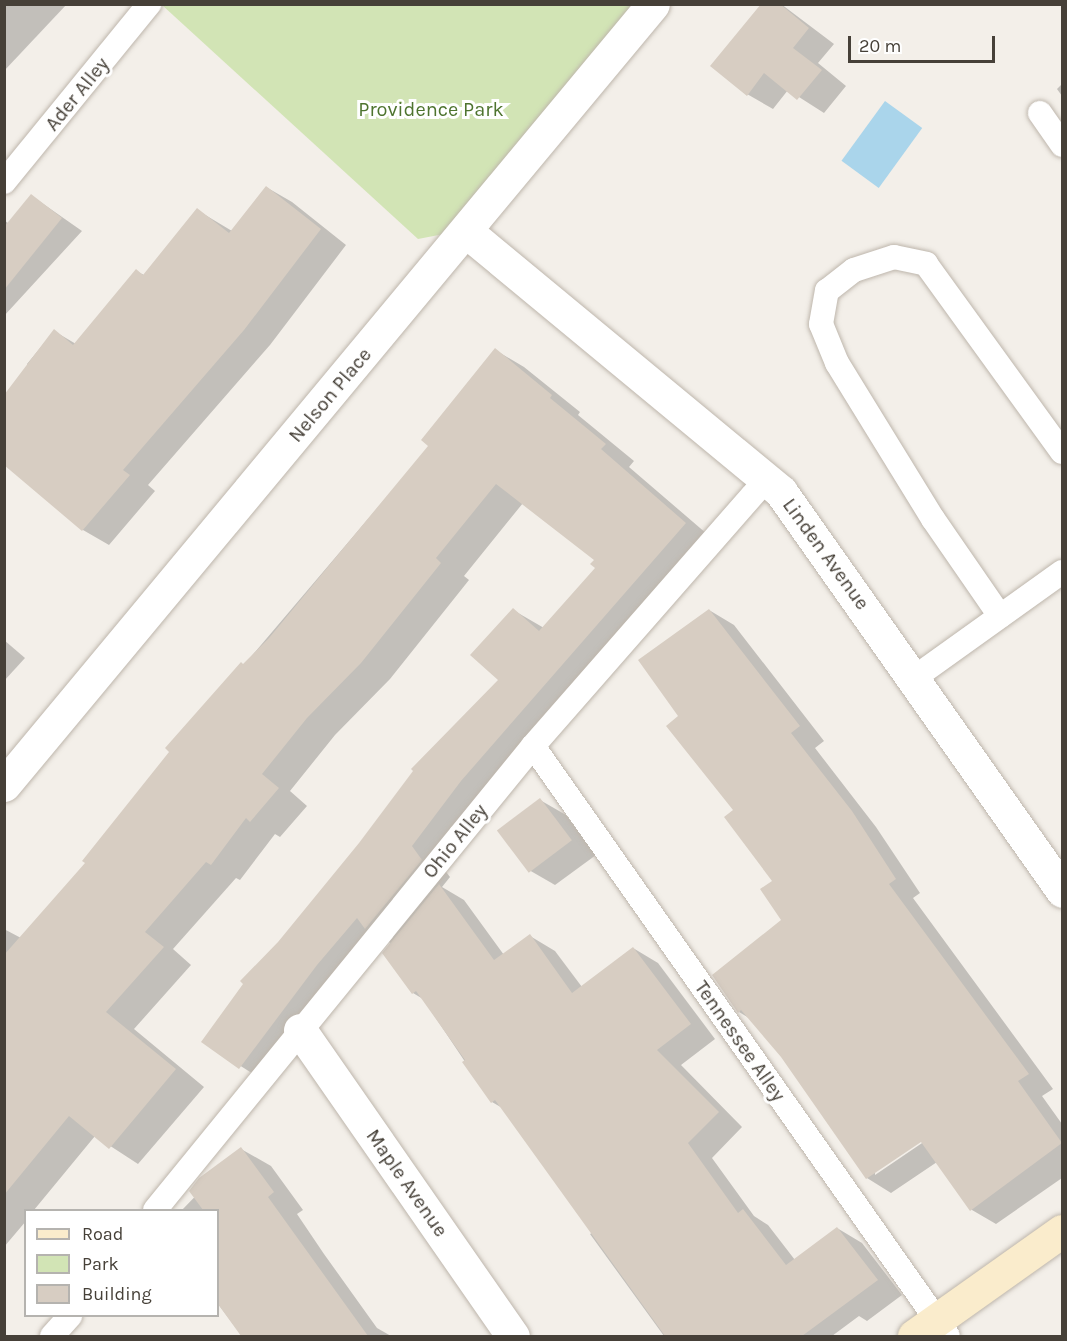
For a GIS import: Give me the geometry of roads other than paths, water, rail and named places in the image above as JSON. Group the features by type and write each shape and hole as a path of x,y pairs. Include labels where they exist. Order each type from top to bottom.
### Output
{"street":[{"name":"Nelson Place","path":"4,785 466,232 653,4"},
{"name":"Linden Avenue","path":"466,232 781,492 810,529 1062,891"},
{"name":"Maple Avenue","path":"300,1030 513,1336"},
{"path":"933,1331 1062,1231"}],"lane":[{"name":"Ader Alley","path":"4,182 149,4"},
{"path":"1041,113 1062,145"},
{"path":"1000,616 933,519 837,363 821,324 827,291 854,270 894,257 926,264 1062,452"},
{"name":"Ohio Alley","path":"155,1209 533,746 766,480"},
{"path":"914,678 1062,572"},
{"name":"Tennessee Alley","path":"533,746 933,1331"}],"water":[{"path":"885,101 922,128 879,188 842,161"}],"park label":[{"name":"Providence Park","path":"431,109"}]}
